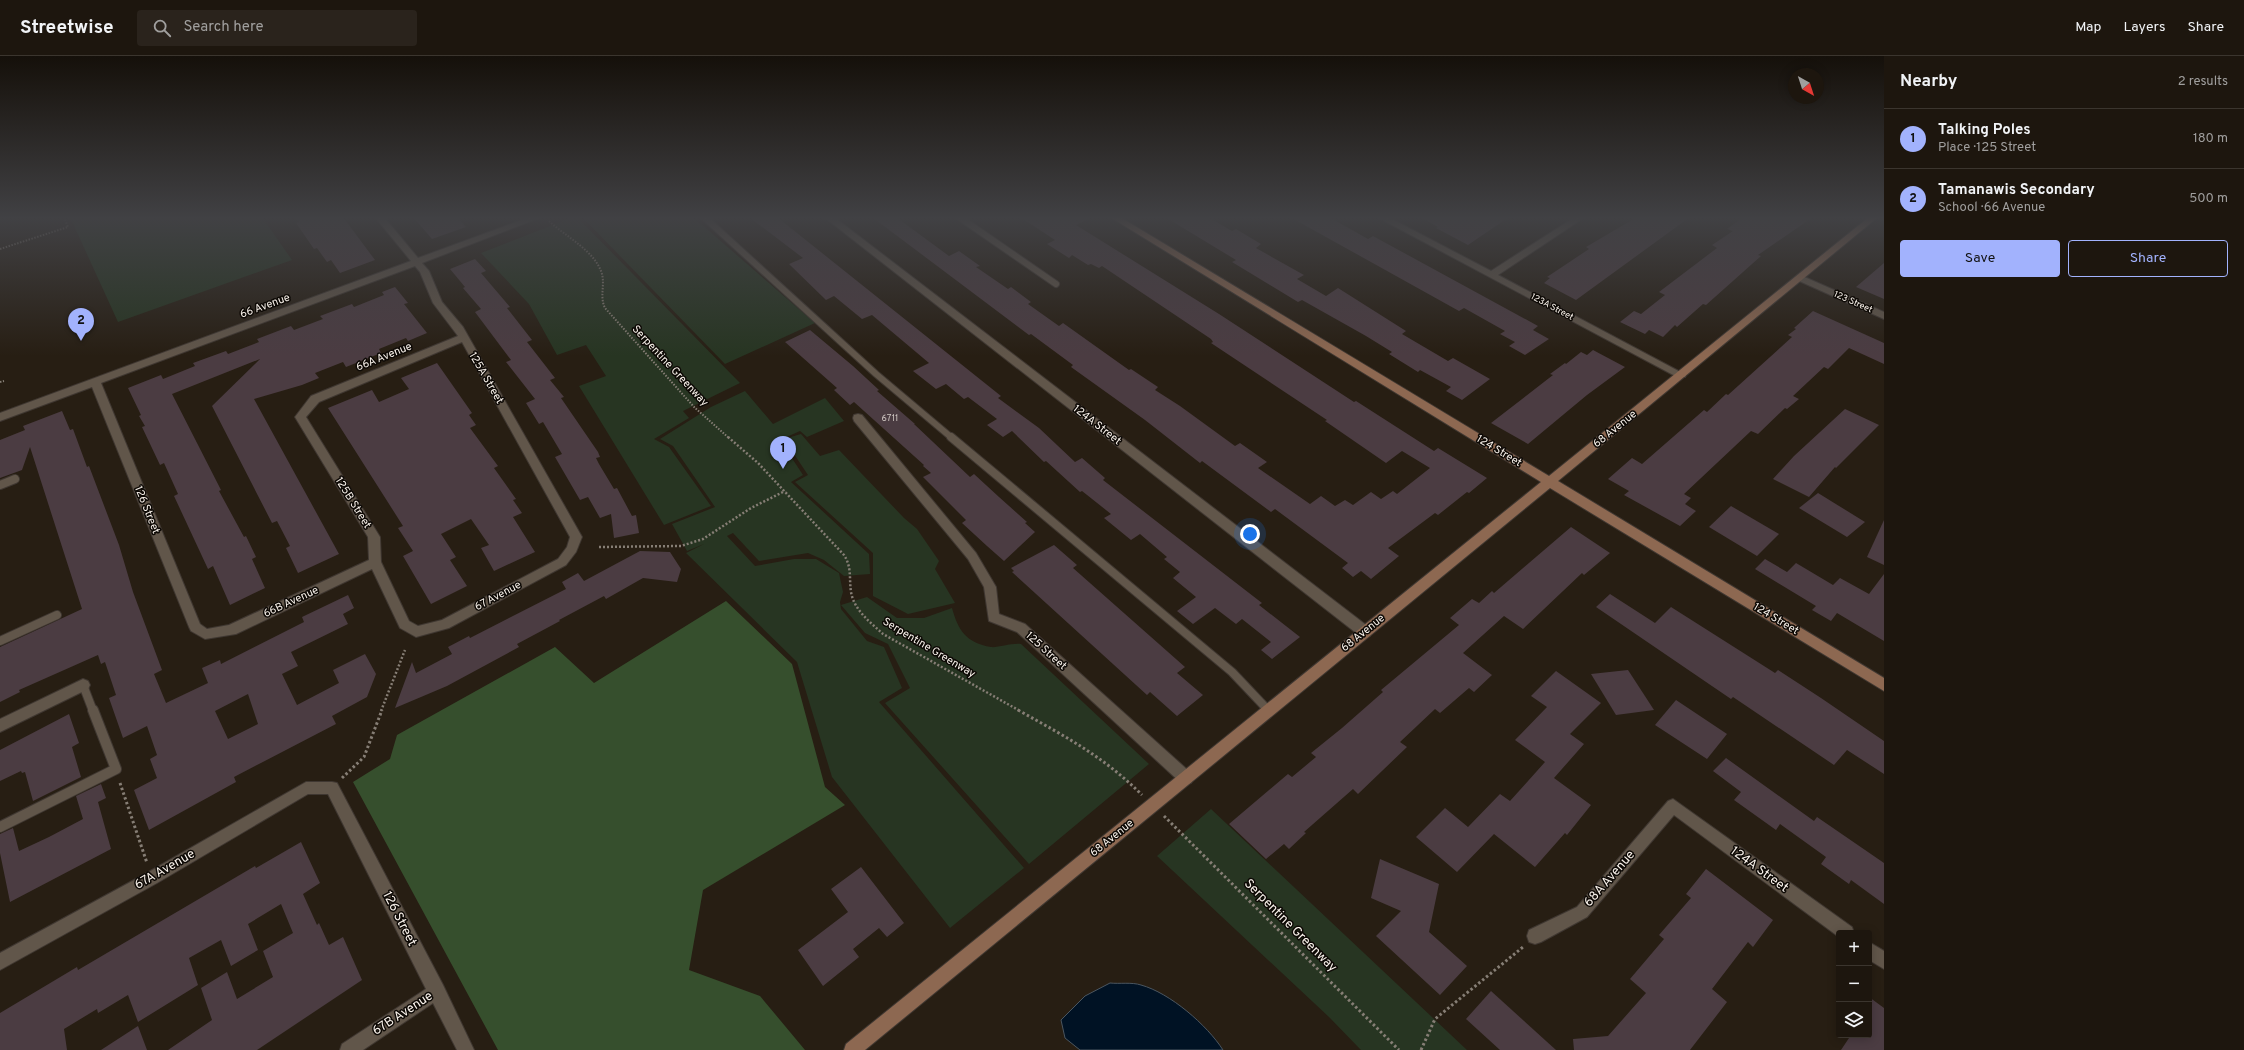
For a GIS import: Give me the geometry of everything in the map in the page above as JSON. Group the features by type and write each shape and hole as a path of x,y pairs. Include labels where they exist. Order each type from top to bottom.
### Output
{"street":[{"name":"66 Avenue","path":"0,417 412,263"},
{"name":"125A Street","path":"417,263 424,271 438,303 458,327 576,537 572,549"},
{"name":"124A Street","path":"888,263 1365,632"},
{"name":"124 Street","path":"1190,263 1884,685"},
{"name":"123A Street","path":"1470,263 1681,375"},
{"path":"1492,275 1510,263"},
{"name":"68 Avenue","path":"852,1050 1818,263"},
{"name":"123 Street","path":"1800,278 1884,316"},
{"name":"66A Avenue","path":"315,399 463,338"},
{"name":"126 Street","path":"95,382 196,627 205,634"},
{"name":"125B Street","path":"315,399 300,417 374,537 374,562 404,624 416,632"},
{"name":"125 Street","path":"858,418 972,556 990,587 993,617 1021,628 1186,778"},
{"name":"67 Avenue","path":"416,632 445,624 562,562 572,549"},
{"name":"66B Avenue","path":"205,634 231,630 374,562"},
{"path":"0,726 83,685"},
{"name":"67A Avenue","path":"0,962 152,878 306,788 332,788"},
{"name":"126 Street","path":"332,788 466,1050"},
{"name":"124A Street","path":"1673,806 1842,930"},
{"name":"68A Avenue","path":"1535,936 1582,912 1673,806"},
{"path":"1872,952 1884,961"},
{"name":"67B Avenue","path":"348,1050 437,991"}],"lane":[{"path":"755,263 876,374 1232,672 1268,711"},
{"path":"1026,263 1056,284"},
{"path":"0,485 15,479"},
{"path":"0,641 57,615"},
{"path":"0,828 116,769 83,685"}],"path":[{"name":"Serpentine Greenway","path":"596,263 602,278 600,299 605,308 695,408 758,463 848,562 854,600 862,612 883,634 1092,752 1119,772 1142,794"},
{"path":"0,382 4,381"},
{"path":"599,547 681,546 703,539 750,508 784,491"},
{"path":"332,788 364,757 405,650"},
{"path":"116,769 152,878"},
{"name":"Serpentine Greenway","path":"1165,817 1190,840 1399,1050"},
{"path":"1422,1050 1435,1019 1535,936"}],"green space":[{"path":"91,263 282,263 118,322"},
{"path":"491,263 623,263 740,383 683,411 689,418 654,439 669,447 711,506 664,525 579,386 606,376 586,345 557,355 529,304"},
{"path":"627,263 746,263 815,323 725,364"},
{"path":"745,391 773,424 825,398 844,421 807,437 800,431 780,440 803,475 791,482 869,554 870,574 844,576 824,560 808,553 759,561 733,533 727,536 755,566 794,559 816,559 839,573 843,592 840,602 841,609 867,641 884,647 902,688 879,702 1024,868 950,928 832,777 797,662 686,553 704,544 687,551 672,524 715,507 673,446 660,439 711,407"},
{"path":"801,434 820,456 839,450 904,518 917,529 939,561 935,569 955,603 908,614 873,596 873,553 795,482 808,475 784,439"},
{"path":"867,597 897,618 924,618 952,608 960,629 969,639 991,647 1021,644 1149,764 1029,864 885,703 910,688 888,644 865,633 841,605"},
{"path":"726,601 792,664 825,787 845,805 703,890 689,970 760,996 805,1050 498,1050 353,782 390,759 397,735 555,647 594,683"},
{"path":"1211,809 1467,1050 1361,1050 1329,1017 1157,856"}],"water":[{"path":"1110,983 1137,984 1164,995 1187,1011 1208,1030 1223,1050 1080,1050 1065,1038 1061,1020 1085,996"}],"building":[{"path":"333,263 366,263 340,273"},
{"path":"464,263 479,263 486,271 481,273 510,307 507,308 532,340 527,342 555,378 550,380 564,397 561,398 598,452 600,457 596,458 599,464 614,489 617,488 632,516 636,515 639,533 614,538 611,514 600,518 588,497 580,500 555,457 562,454 543,422 539,424 526,403 535,399 506,362 511,360 475,312 481,309 463,288 465,287 450,269"},
{"path":"835,263 1001,396 998,398 1039,428 1075,462 1082,458 1105,478 1103,480 1262,603 1259,605 1300,637 1272,659 1261,650 1271,642 1242,619 1236,624 1215,608 1193,624 1177,611 1196,597 1173,578 1180,572 1164,559 1167,557 1140,534 1131,540 1104,518 1111,514 1082,491 1080,492 1046,461 1044,462 1012,431 1003,437 987,425 997,419 968,397 964,399 946,384 936,389 913,371 929,363 872,315 862,319 834,296 826,300 789,264"},
{"path":"934,263 976,263 980,266 976,267 1008,289 1011,287 1031,302 1028,304 1059,326 1063,323 1129,370 1131,369 1158,387 1155,390 1180,406 1235,446 1240,443 1267,462 1258,468 1310,504 1321,496 1335,506 1345,500 1353,505 1371,492 1381,499 1393,491 1397,494 1430,468 1402,451 1386,463 1325,421 1327,420 1211,343 1213,342 1211,339 1102,266 1099,268 1091,264 1088,265 1085,263 1138,263 1219,314 1354,402 1356,401 1434,451 1438,448 1487,478 1438,515 1435,513 1388,548 1399,556 1371,579 1361,571 1353,577 1342,568 1348,563 1275,509 1271,512 1202,461 1200,463 1145,420 1071,367 1073,365 1031,334 1029,335"},
{"path":"1234,263 1283,263 1304,275 1297,279 1326,296 1338,288 1406,331 1402,334 1448,361 1453,358 1490,379 1462,400 1446,391 1451,387 1420,370 1418,372 1389,354 1392,352 1366,336 1302,300 1298,302"},
{"path":"1373,263 1423,263 1538,326 1533,330 1549,339 1525,355 1509,346 1515,342 1500,334 1505,331 1464,308 1459,311"},
{"path":"1567,263 1626,263 1576,300 1544,283 1550,278 1547,277"},
{"path":"1697,263 1753,263 1706,305 1703,304 1677,327 1675,325 1663,337 1649,330 1645,334 1620,322 1634,311 1641,314 1665,295 1659,292"},
{"path":"1884,263 1884,263 1884,299 1856,287"},
{"path":"395,287 408,303 404,304 427,333 408,341 406,338 379,349 381,353 346,367 343,362 315,373 319,378 302,385 254,399 339,554 298,573 286,548 290,546 277,521 272,523 212,406 260,359 172,394 221,490 219,491 244,537 246,536 256,557 252,559 265,588 230,605 213,566 208,569 174,496 178,494 164,463 160,465 142,427 145,426 139,416 141,415 128,388 161,375 163,379 195,366 193,363 226,351 228,354 259,342 257,339 291,326 294,330 323,319 320,316 352,304 354,307 384,295 382,292"},
{"path":"1813,311 1884,343 1884,364 1849,348 1828,369 1824,367 1793,396 1799,399 1787,409 1785,408 1758,434 1751,431 1684,494 1691,498 1685,504 1696,511 1680,526 1624,495 1629,491 1608,479 1632,458 1642,464 1704,410 1707,412 1726,394 1728,395 1792,337 1788,335 1796,329 1794,328"},
{"path":"810,330 853,366 879,390 877,391 915,424 970,477 974,474 1027,522 1025,523 1035,532 1004,561 987,546 962,523 966,520 923,477 931,473 923,466 924,465 854,402 850,405 834,390 837,388 785,342"},
{"path":"1593,350 1625,367 1587,395 1528,444 1491,423 1553,375 1550,374 1565,363 1566,364 1581,352 1587,355"},
{"path":"437,363 472,413 469,415 476,425 470,428 498,466 494,468 516,499 513,500 522,513 513,517 535,552 494,571 481,548 489,545 471,519 441,534 456,557 450,560 467,586 431,604 403,556 413,551 398,528 403,526 328,408 372,390 379,402 409,389 401,378"},
{"path":"1845,409 1879,425 1836,468 1835,467 1809,497 1773,479 1794,456"},
{"path":"62,411 70,430 73,429 87,467 89,466 119,545 133,592 162,670 154,674 166,703 208,683 202,668 220,660 221,664 304,622 302,617 348,595 354,608 343,614 348,624 291,652 298,666 282,674 297,705 339,683 333,670 365,654 376,674 367,697 332,716 336,724 234,777 236,782 149,830 134,790 157,778 150,759 157,755 147,726 123,738 109,698 116,695 105,662 101,664 98,655 19,690 20,692 0,702 0,647 82,609 30,447 22,470 0,478 0,440 25,430 23,426","holes":["248,694 258,724 228,739 215,711"]},
{"path":"1818,493 1865,522 1847,537 1799,508"},
{"path":"1731,506 1779,534 1757,556 1709,527"},
{"path":"1884,520 1884,565 1867,557"},
{"path":"1571,527 1610,553 1584,575 1582,573 1523,629 1504,616 1463,653 1492,675 1474,692 1469,688 1440,713 1435,709 1400,742 1407,747 1358,794 1353,789 1304,832 1306,833 1289,849 1284,844 1266,859 1229,824 1288,774 1292,777 1316,757 1311,753 1383,692 1381,690 1459,625 1450,618 1472,599 1479,603 1492,591 1494,593"},
{"path":"1054,545 1077,565 1073,568 1185,667 1177,673 1203,695 1177,716 1150,692 1147,695 1012,572 1014,571 1011,568"},
{"path":"640,551 670,552 681,569 677,582 643,578 606,599 604,596 559,620 560,621 517,644 519,647 447,686 395,708 412,662 416,673 452,654 448,647 469,636 470,638 566,589 562,582 578,573 584,581"},
{"path":"1765,559 1787,572 1796,563 1833,585 1840,578 1869,594 1884,574 1884,641 1837,613 1831,621 1812,610 1816,606 1755,569"},
{"path":"1610,594 1655,623 1671,607 1775,673 1778,670 1821,698 1884,741 1884,774 1847,750 1834,765 1733,697 1731,699 1596,607"},
{"path":"1628,670 1654,710 1616,715 1591,674"},
{"path":"1556,671 1601,703 1570,734 1584,744 1554,778 1591,805 1567,835 1565,833 1535,867 1494,834 1457,872 1416,837 1445,808 1468,827 1500,794 1510,801 1545,762 1515,740 1547,707 1531,696"},
{"path":"1676,700 1727,734 1707,759 1655,725"},
{"path":"69,714 79,743 72,747 81,777 33,801 25,772 22,773 21,771 0,781 0,750"},
{"path":"1726,758 1814,821 1817,817 1884,863 1884,904 1851,880 1849,884 1821,864 1826,857 1780,824 1776,830 1734,800 1741,792 1713,771"},
{"path":"101,784 106,798 98,802 111,849 10,902 0,853 0,834 13,828 19,851 49,837 83,819 76,796"},
{"path":"301,842 320,883 303,894 317,925 319,923 329,945 343,937 362,980 257,1050 168,1050 212,1020 201,988 227,972 237,999 273,977 263,951 293,933 281,904 248,924 258,950 231,966 221,940 189,958 198,985 138,1022 128,995 98,1013 97,1009 64,1029 67,1050 0,1050 0,1013 77,967 78,970 255,866 256,868"},
{"path":"1380,859 1439,884 1429,932 1467,966 1440,995 1376,936 1401,911 1371,898"},
{"path":"861,867 904,923 887,937 879,928 853,949 859,957 823,986 798,950 848,912 831,889"},
{"path":"1706,869 1773,920 1753,947 1748,942 1712,989 1727,1002 1690,1050 1574,1050 1573,1039 1608,1036 1646,993 1630,979 1664,939 1659,935 1691,898 1686,894"},
{"path":"1491,991 1556,1050 1500,1050 1466,1019"},
{"path":"1872,999 1884,1008 1884,1050 1841,1050 1849,1038 1872,1038"},
{"path":"138,1026 147,1050 101,1050"}],"place":[{"name":"Tamanawis Secondary","path":"81,341"},
{"name":"Talking Poles","path":"783,469"}]}
